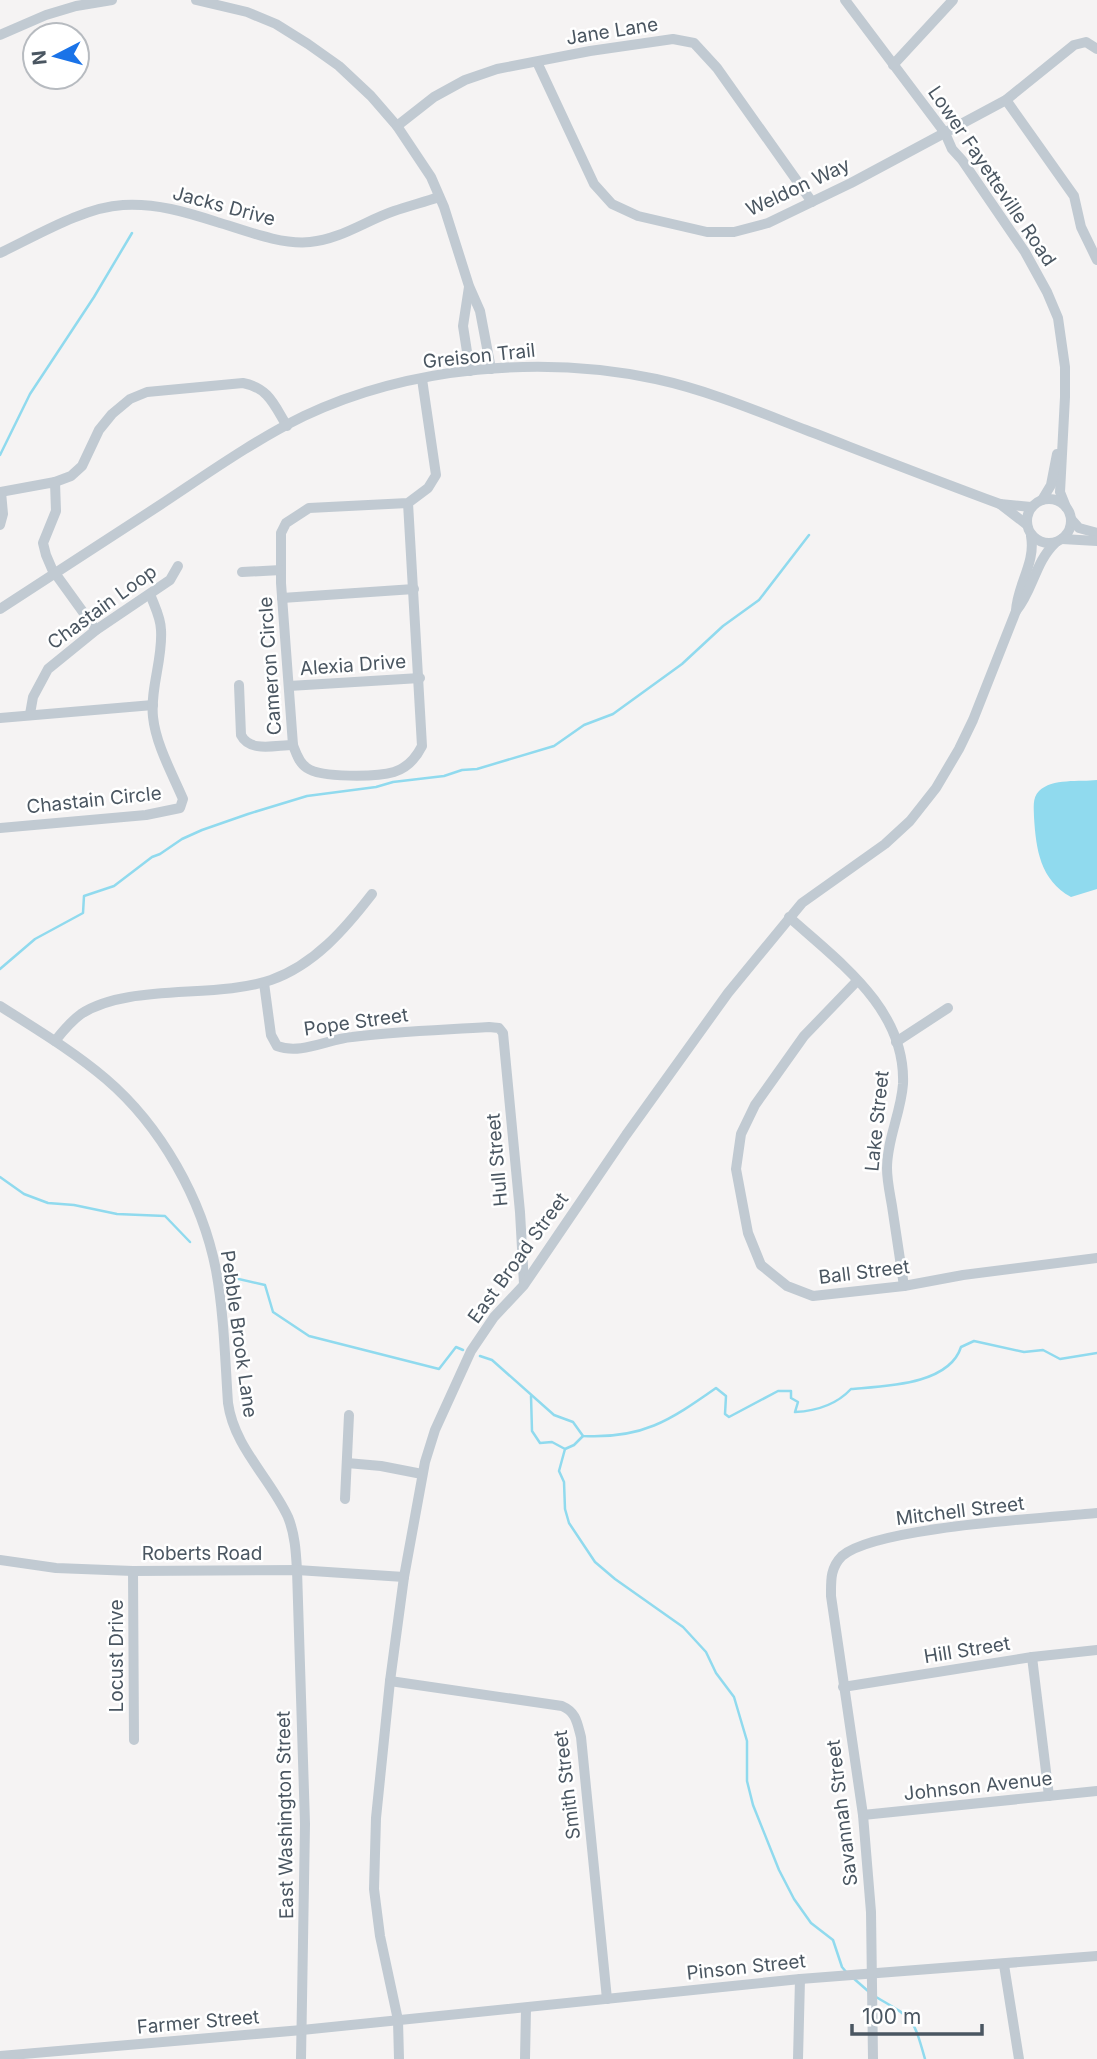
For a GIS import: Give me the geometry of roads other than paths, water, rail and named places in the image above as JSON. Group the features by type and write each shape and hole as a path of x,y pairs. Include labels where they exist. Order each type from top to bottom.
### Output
{"street":[{"path":"0,35 47,15 76,6 112,0"},
{"path":"196,0 247,12 276,24 339,66 397,125 420,159 439,197 460,251 469,286 480,311 491,369"},
{"name":"Lower Fayetteville Road","path":"845,0 945,134 952,149 1025,252 1047,292 1058,318 1065,367 1060,492 1066,507"},
{"path":"893,65 953,0"},
{"name":"Jane Lane","path":"397,125 434,97 465,79 497,69 590,51 673,39 694,43 717,68 812,202"},
{"name":"Weldon Way","path":"537,62 594,184 612,204 638,216 707,232 734,232 768,223 945,134 1006,100 1074,45 1086,42 1097,49"},
{"path":"1006,100 1074,196 1081,227 1097,260"},
{"name":"Jacks Drive","path":"0,253 75,219 122,205 152,205 179,210 267,237 307,243 335,237 392,212 439,197"},
{"path":"469,286 463,326 470,371"},
{"name":"Greison Trail","path":"0,609 244,450 305,416 348,399 422,379 470,371 552,366 603,370 658,380 713,396 1000,504 1031,507"},
{"path":"408,503 428,488 436,475 422,379"},
{"path":"0,525 3,514 1,492 55,482 71,476 82,466 99,430 112,414 130,399 147,392 243,383 253,385 265,391 286,426"},
{"name":"Lower Fayetteville Road","path":"1042,500 1051,485 1063,433"},
{"path":"55,482 56,512 43,543 49,564 96,630"},
{"path":"1027,524 1031,507 1042,500 1055,500 1066,507 1079,528 1097,533"},
{"name":"Cameron Circle","path":"408,503 422,746 416,757 394,772 333,776 317,773 304,766 293,745 282,598 281,533 286,523 309,508 408,503"},
{"name":"Greison Trail","path":"1000,504 1027,524"},
{"name":"East Broad Street","path":"399,2059 398,2021 380,1936 374,1889 376,1818 404,1577 422,1474 435,1430 470,1354 494,1317 524,1285 626,1135 720,1004 802,903 885,844 909,821 936,788 973,720 1016,611 1023,603 1046,552 1069,530 1071,518"},
{"name":"East Broad Street","path":"1016,611 1016,600 1032,556 1027,524"},
{"path":"1031,536 1042,543 1077,538 1097,541"},
{"name":"Chastain Loop","path":"30,714 33,697 48,669 96,630 170,580 178,566"},
{"path":"242,572 281,570"},
{"path":"282,598 414,589"},
{"name":"Chastain Circle","path":"0,828 146,815 180,808 183,799 156,733 153,705 162,645 161,626 150,594"},
{"name":"Alexia Drive","path":"289,686 420,678"},
{"path":"239,685 241,735 245,741 256,746 293,745"},
{"path":"0,718 153,705"},
{"path":"55,1041 82,1013 102,1004 134,997 264,983 297,968 347,927 372,894"},
{"name":"Lake Street","path":"789,917 875,998 885,1014 896,1042 903,1084 897,1118 888,1146 887,1170 904,1286"},
{"name":"Ball Street","path":"857,981 804,1036 755,1105 741,1134 736,1168 748,1233 761,1265 787,1286 813,1296 904,1286 963,1275 1097,1258"},
{"name":"Pope Street","path":"264,983 271,1035 277,1046 282,1048 299,1048 348,1037 390,1033 489,1027 499,1028 503,1033"},
{"name":"Pebble Brook Lane","path":"0,1006 55,1041 107,1080 156,1133 179,1172 208,1238 218,1287 229,1412 248,1453 278,1498 289,1520 296,1548 297,1570"},
{"path":"896,1042 948,1008"},
{"name":"Hull Street","path":"503,1033 524,1285"},
{"path":"345,1499 349,1415"},
{"path":"347,1463 422,1474"},
{"name":"Mitchell Street","path":"835,1565 850,1550 884,1539 927,1531 1097,1513"},
{"name":"Roberts Road","path":"0,1560 56,1568 133,1571 297,1570 404,1577"},
{"name":"Savannah Street","path":"835,1565 832,1569 831,1596 863,1815 871,1912 873,2059"},
{"name":"East Washington Street","path":"297,1570 305,1824 302,2059"},
{"name":"Locust Drive","path":"133,1571 134,1740"},
{"name":"Hill Street","path":"843,1686 1032,1657 1097,1650"},
{"path":"1032,1657 1049,1796"},
{"name":"Smith Street","path":"390,1681 562,1706 576,1716 581,1737 607,1999"},
{"name":"Johnson Avenue","path":"863,1815 1097,1791"},
{"name":"Pinson Street","path":"398,2021 800,1979 1097,1956"},
{"path":"1004,1965 1019,2059"},
{"path":"798,2059 800,1979"},
{"path":"525,2059 526,2008"},
{"name":"Farmer Street","path":"0,2056 398,2021"}],"water":[{"path":"1097,780 1097,889 1071,897 1052,882 1042,863 1035,829 1034,800 1039,791 1051,784"}],"waterway":[{"path":"0,455 30,394 94,297 132,233"},
{"path":"0,969 35,939 83,913 84,896 114,886 152,857 202,830 307,796 444,776 554,746 584,725 613,714 682,664 723,626 759,600 809,535"},
{"path":"0,1177 24,1194 48,1203 74,1205 117,1214 165,1216 190,1242"},
{"path":"230,1277 265,1285 273,1312 309,1336 439,1369 456,1347 463,1350"},
{"path":"480,1356 492,1360 554,1415 573,1422 583,1436 604,1436 654,1426 716,1388 726,1396 725,1414 729,1417 778,1391 791,1391 791,1398 798,1402 795,1412 811,1410 833,1403 851,1389 898,1384 930,1376 954,1360 961,1347 974,1341 1024,1352 1043,1350 1060,1359 1097,1353"},
{"path":"531,1396 532,1431 540,1443 552,1442 565,1449 559,1471 564,1482 565,1509 569,1523 595,1562 683,1627 706,1652 716,1673 734,1697 747,1741 747,1781 753,1805 779,1870 794,1899 811,1923 833,1940 842,1967 847,1973"},
{"path":"565,1449 583,1436"},
{"path":"852,1977 868,1991"},
{"path":"876,1997 910,2021 918,2035 925,2059"}]}
